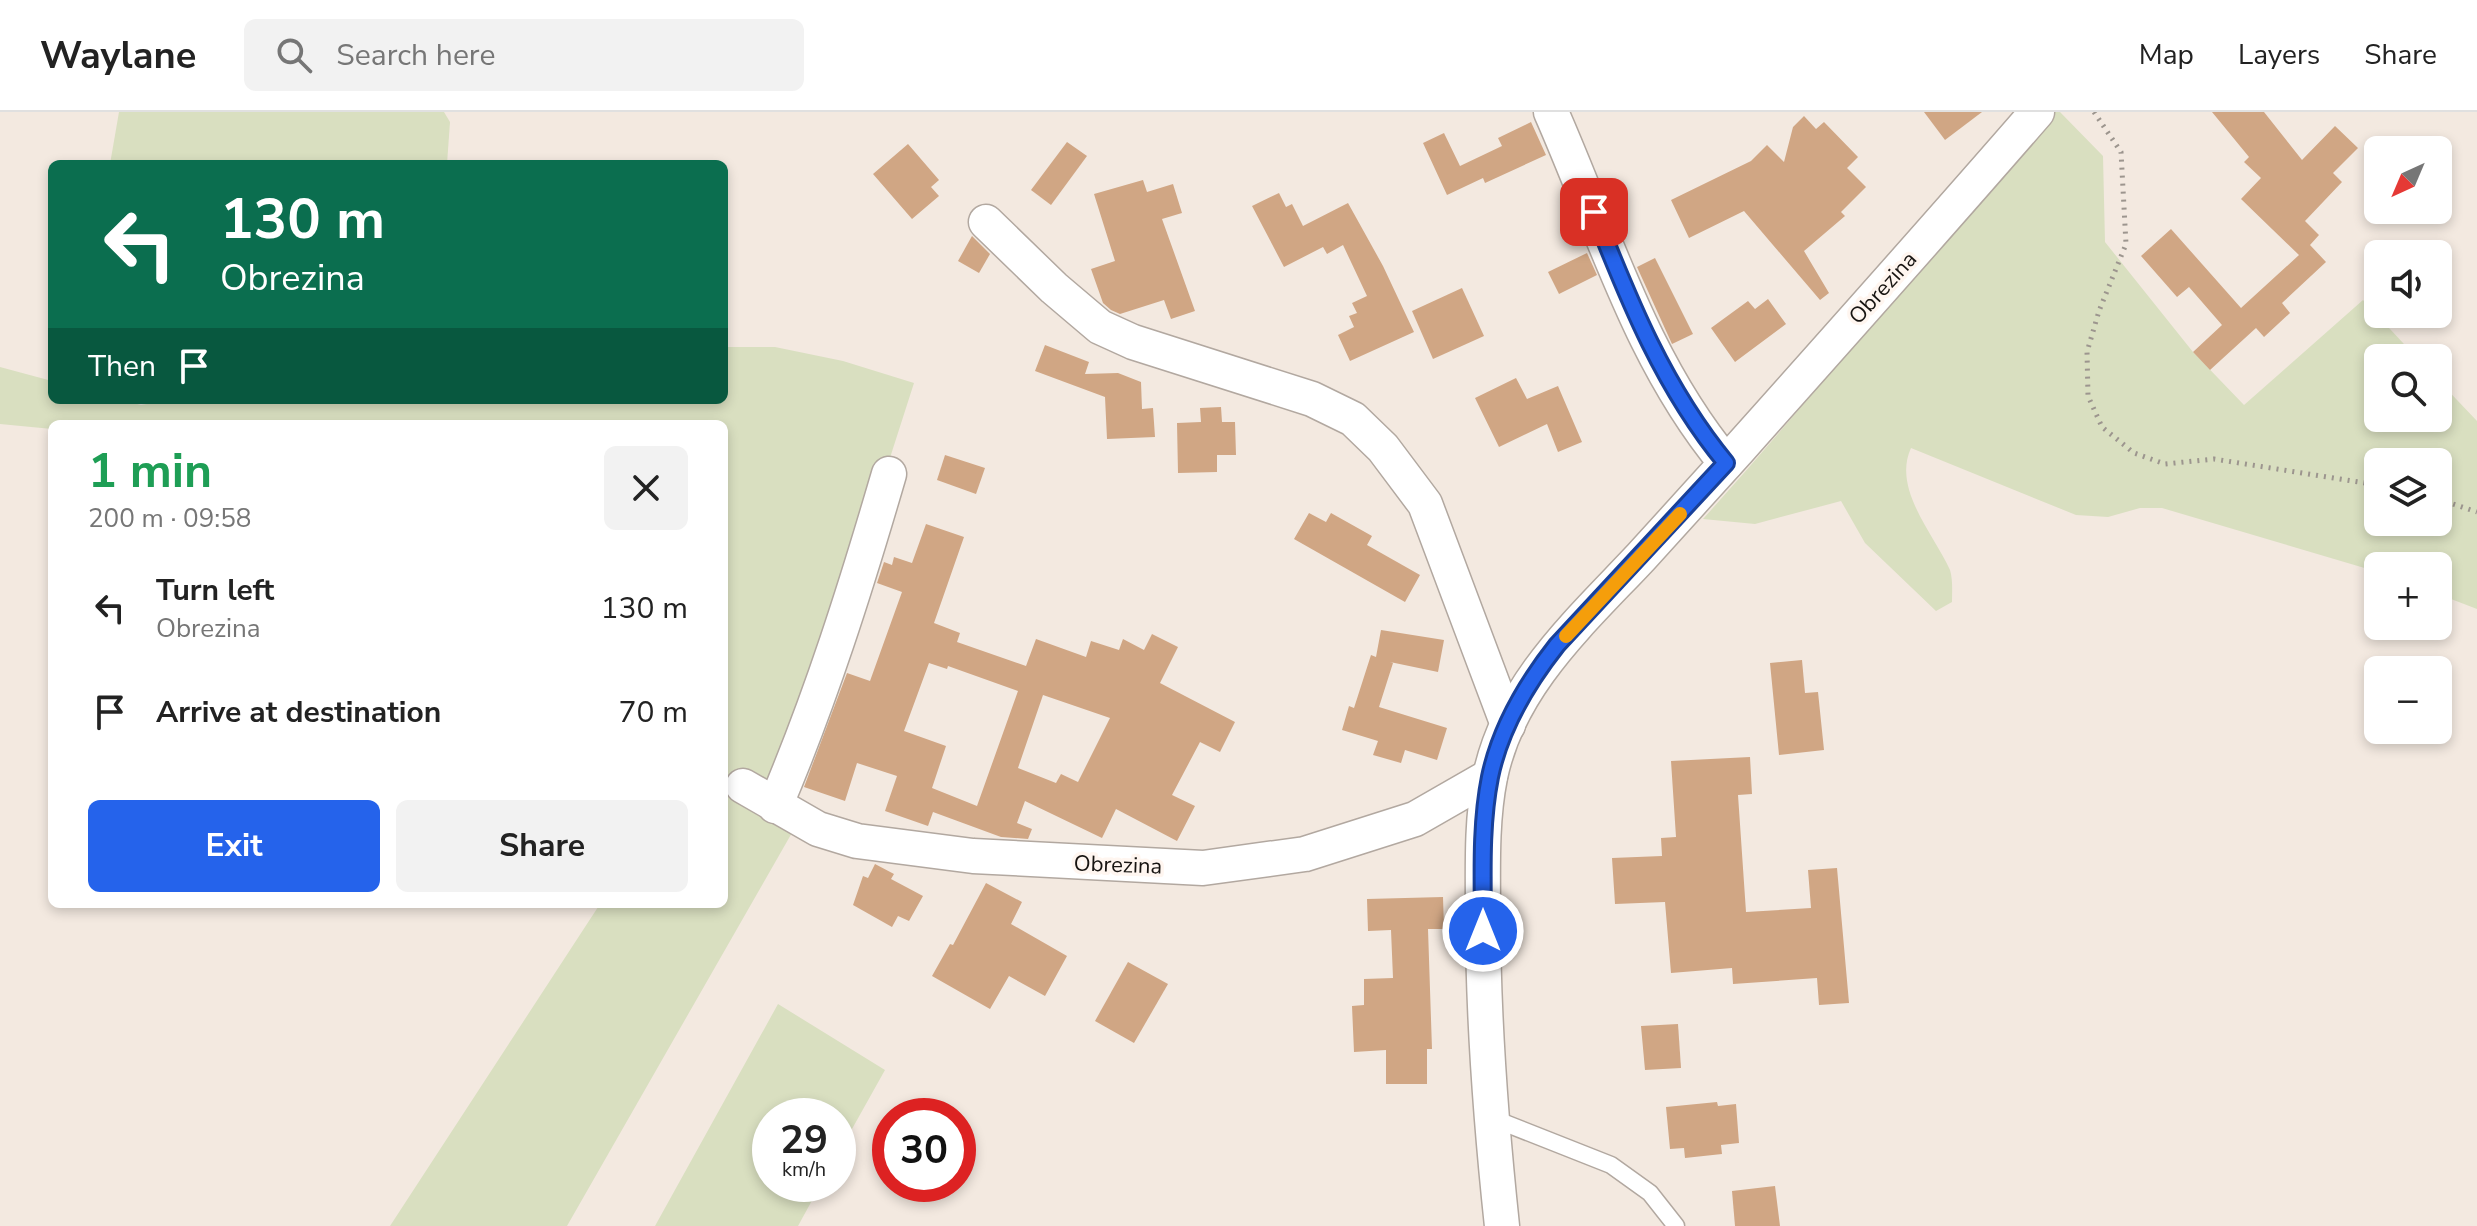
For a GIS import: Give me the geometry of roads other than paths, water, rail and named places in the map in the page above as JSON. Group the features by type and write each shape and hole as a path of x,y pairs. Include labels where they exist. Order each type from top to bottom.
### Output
{"street":[{"path":"1551,112 1635,314 1673,390 1704,437 1726,463"},
{"name":"Obrezina","path":"1502,1226 1490,1117 1483,984 1483,852 1490,776 1508,725 1538,669 1557,645 1726,463 2037,112"},
{"path":"986,222 1054,288 1100,327 1133,342 1312,399 1353,419 1373,438 1407,477 1425,504 1508,725"},
{"path":"775,806 845,620 889,474"},
{"name":"Obrezina","path":"743,786 818,829 857,841 973,856 1203,868 1305,854 1415,819 1490,776"}],"lane":[{"path":"1490,1117 1611,1165 1650,1193 1676,1226"}]}
